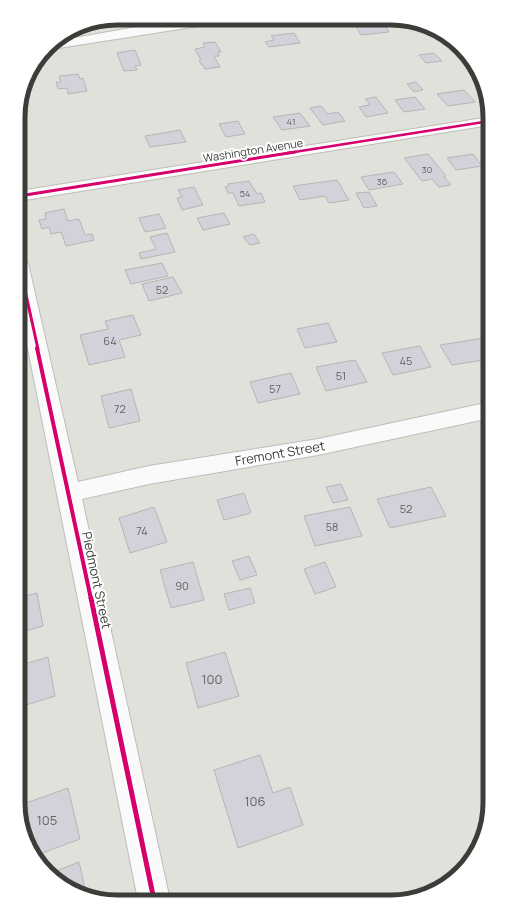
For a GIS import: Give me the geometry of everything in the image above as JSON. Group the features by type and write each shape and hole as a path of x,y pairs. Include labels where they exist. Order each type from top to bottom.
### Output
{"street":[{"path":"60,45 182,25"},
{"name":"Washington Avenue","path":"25,195 483,122"},
{"name":"Piedmont Street","path":"25,291 153,895"},
{"name":"Fremont Street","path":"69,493 149,475 262,458 483,411"}],"building":[{"path":"355,25 385,25 389,32 361,35"},
{"path":"294,33 300,43 269,47 265,42 274,40 271,36"},
{"path":"215,42 221,52 218,52 219,56 214,56 220,67 205,69 199,61 201,60 195,49 205,47 203,43"},
{"path":"135,50 141,65 135,66 137,70 124,71 117,53"},
{"path":"434,53 442,61 426,63 419,55"},
{"path":"78,74 80,79 83,78 87,91 68,94 67,88 58,89 56,82 61,82 59,76"},
{"path":"416,82 423,90 414,92 407,84"},
{"path":"464,90 475,102 448,106 437,94"},
{"path":"376,97 388,113 366,117 359,107 370,105 365,99"},
{"path":"415,97 425,109 404,112 395,100"},
{"path":"321,106 328,114 338,112 345,121 323,125 310,108"},
{"path":"300,113 310,126 282,130 273,117"},
{"path":"238,121 245,134 226,137 219,124"},
{"path":"180,130 186,142 150,147 145,136"},
{"path":"428,154 446,176 444,177 451,185 439,187 432,179 422,181 404,158"},
{"path":"473,154 482,166 456,170 447,158"},
{"path":"394,172 403,184 369,190 361,177"},
{"path":"337,180 349,200 329,203 325,196 300,200 293,186"},
{"path":"249,181 257,194 261,193 265,202 239,206 233,193 228,193 225,187 229,186 228,184"},
{"path":"194,187 203,205 182,210 177,198 182,197 178,190"},
{"path":"369,192 377,206 364,208 356,193"},
{"path":"64,209 68,221 79,219 85,235 92,234 94,240 66,246 61,232 51,234 49,227 42,229 39,220 46,219 45,213"},
{"path":"224,213 230,224 203,230 197,218"},
{"path":"159,214 166,228 145,232 139,218"},
{"path":"167,233 175,252 141,259 139,253 156,249 150,237"},
{"path":"254,234 260,243 250,245 243,237"},
{"path":"162,263 168,276 131,284 125,270"},
{"path":"173,277 182,293 149,301 142,284"},
{"path":"133,315 141,335 119,340 125,357 89,365 80,335 108,329 105,321"},
{"path":"328,323 337,342 305,348 297,329"},
{"path":"483,338 483,360 452,365 440,345"},
{"path":"420,346 431,367 393,375 382,353"},
{"path":"355,360 367,382 326,391 316,367"},
{"path":"291,373 300,394 258,403 250,382"},
{"path":"131,389 140,421 109,428 101,396"},
{"path":"341,484 348,500 333,503 326,487"},
{"path":"431,487 446,516 390,528 377,499"},
{"path":"244,493 251,513 224,520 217,500"},
{"path":"154,507 167,542 130,553 119,518"},
{"path":"350,507 362,536 315,546 304,516"},
{"path":"249,556 257,575 240,580 232,561"},
{"path":"193,562 204,600 171,608 160,570"},
{"path":"325,562 336,587 315,594 304,569"},
{"path":"250,588 255,603 229,610 224,594"},
{"path":"37,593 43,626 25,631 25,596"},
{"path":"225,652 239,696 198,708 186,663"},
{"path":"48,657 55,696 25,705 25,664"},
{"path":"260,755 273,793 290,787 303,825 238,848 214,770"},
{"path":"68,788 80,839 40,854 30,833 25,803"},
{"path":"79,862 85,888 71,883 55,871"}],"cycle path":[{"path":"25,195 483,122"},
{"path":"25,291 153,895"}]}
